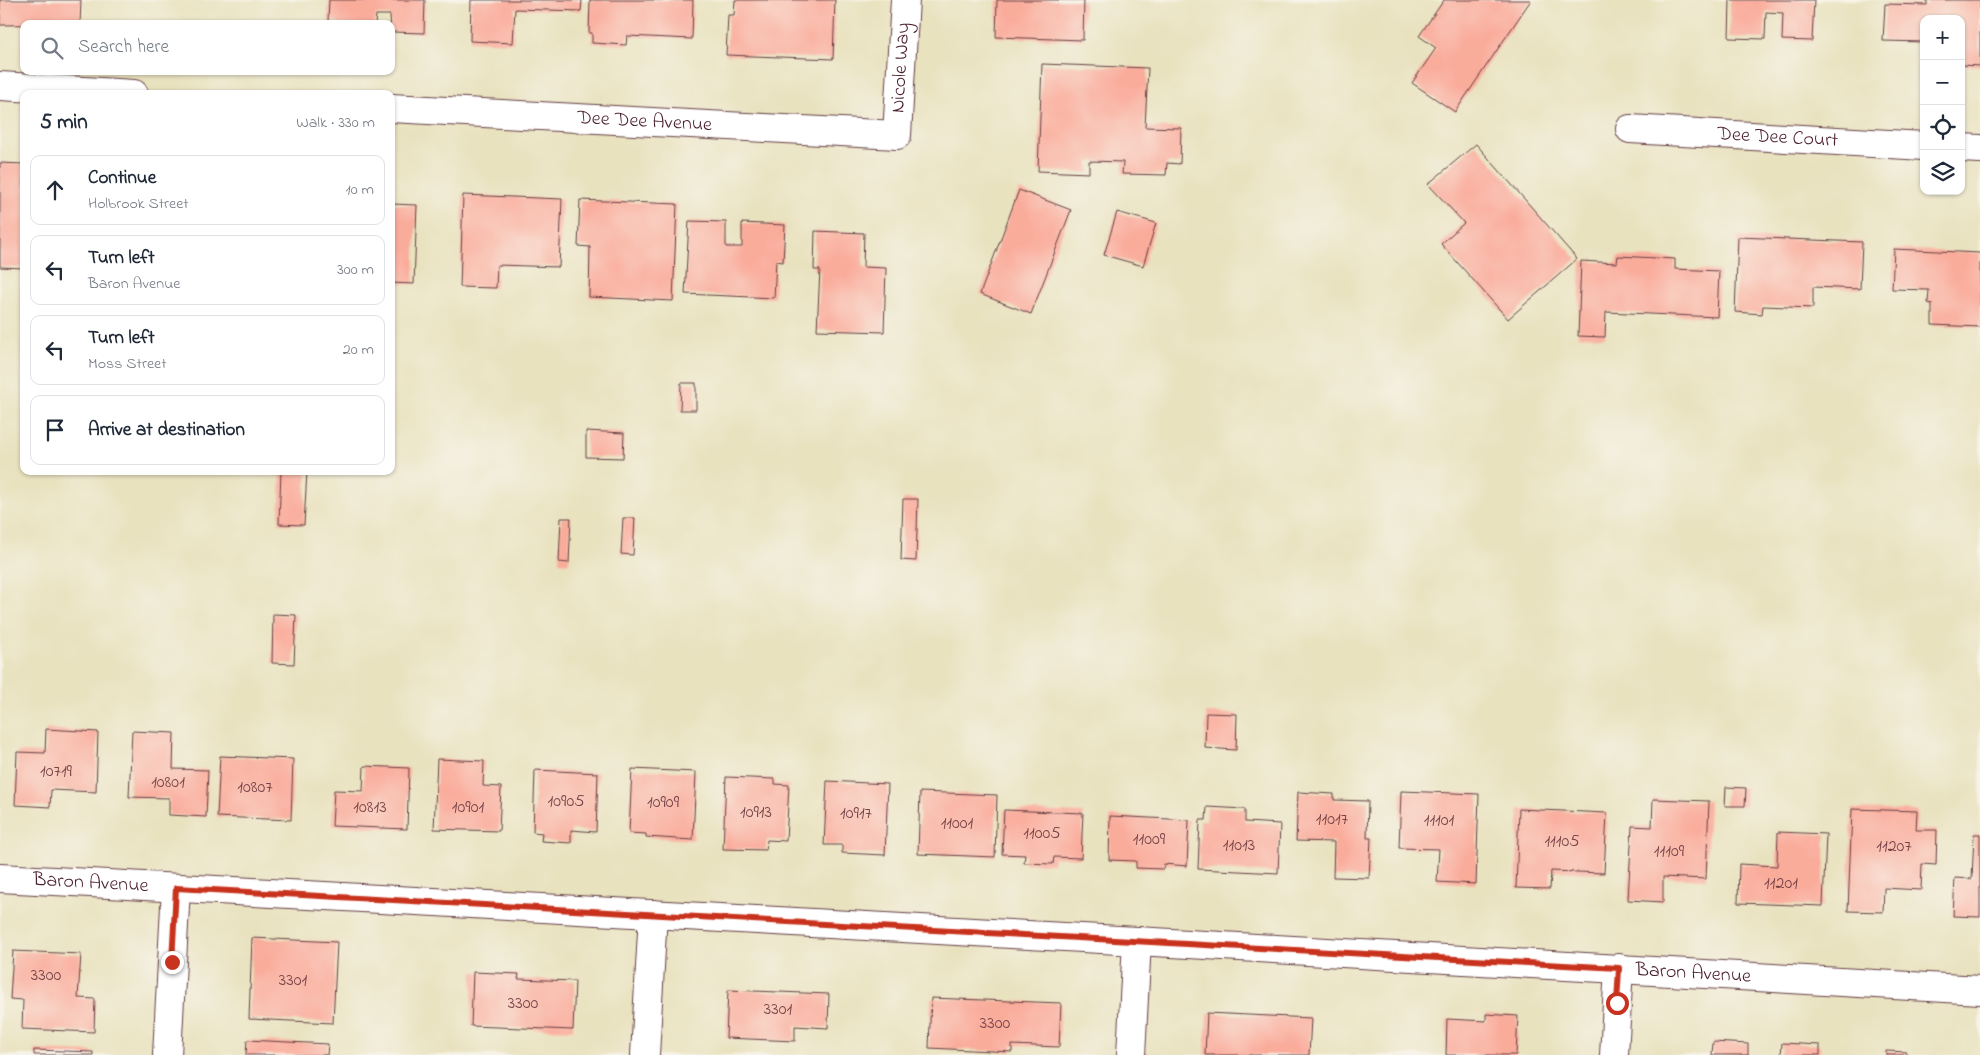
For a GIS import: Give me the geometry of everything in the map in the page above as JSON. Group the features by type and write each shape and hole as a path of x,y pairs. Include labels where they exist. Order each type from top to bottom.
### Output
{"street":[{"name":"Nicole Way","path":"897,135 905,0"},
{"path":"0,86 67,90"},
{"name":"Dee Dee Avenue","path":"395,108 897,135"},
{"name":"Dee Dee Court","path":"1630,129 1920,146"},
{"path":"1965,148 1980,149"},
{"name":"Baron Avenue","path":"0,878 1619,968 1980,990"},
{"path":"167,1055 176,888"},
{"path":"645,1055 653,914"},
{"path":"1131,1055 1137,941"},
{"path":"1614,1055 1619,968"}],"building":[{"path":"0,0 81,0 80,20 20,20 20,25 0,25"},
{"path":"329,0 425,0 424,33 395,32 395,20 390,20 390,15 376,15 375,20 328,20"},
{"path":"471,0 582,0 581,11 515,9 513,43 470,41"},
{"path":"590,0 693,0 692,39 627,36 626,45 592,43 592,33 589,33"},
{"path":"735,0 835,0 833,59 726,55 728,15 734,15"},
{"path":"997,0 1084,0 1083,40 996,37"},
{"path":"1444,0 1531,0 1455,112 1412,83 1436,48 1419,36"},
{"path":"1730,0 1814,0 1812,41 1782,40 1783,13 1766,12 1765,39 1729,38"},
{"path":"1927,0 1980,0 1980,66 1965,65 1965,15 1920,15 1920,42 1883,41 1885,4 1927,5"},
{"path":"1042,64 1148,68 1145,127 1181,128 1180,164 1167,163 1166,175 1122,174 1123,162 1089,161 1089,173 1038,171"},
{"path":"1476,144 1577,259 1508,319 1441,244 1464,223 1428,184"},
{"path":"0,163 20,164 20,268 0,267"},
{"path":"1019,190 1071,210 1031,314 980,294"},
{"path":"463,195 562,199 559,267 497,265 496,288 460,287"},
{"path":"580,200 677,204 673,301 589,297 590,247 578,246"},
{"path":"395,204 417,205 414,284 395,283"},
{"path":"1117,212 1156,223 1143,266 1104,255"},
{"path":"689,221 726,222 726,247 742,247 742,223 785,225 783,262 776,261 774,298 685,294"},
{"path":"815,231 864,233 863,267 886,268 884,332 817,330 820,270 814,270"},
{"path":"1738,237 1862,242 1860,289 1813,287 1813,308 1763,306 1762,314 1735,312"},
{"path":"1894,249 1980,253 1980,327 1932,325 1932,304 1928,303 1929,290 1892,289"},
{"path":"1618,256 1675,259 1675,269 1719,271 1717,317 1606,312 1605,337 1578,336 1581,261 1617,263"},
{"path":"681,383 696,383 696,410 680,410"},
{"path":"586,431 624,433 623,458 586,457"},
{"path":"281,475 307,475 304,525 279,524"},
{"path":"903,499 918,499 916,561 901,560"},
{"path":"561,518 571,518 569,563 559,562"},
{"path":"623,518 635,518 633,555 621,554"},
{"path":"273,614 296,615 294,664 272,663"},
{"path":"1206,713 1237,714 1236,750 1205,748"},
{"path":"46,729 98,732 96,792 51,790 50,807 15,805 17,752 45,753"},
{"path":"132,731 174,733 173,769 208,770 206,817 169,815 169,798 129,797"},
{"path":"220,756 293,759 291,820 217,817"},
{"path":"437,759 484,761 483,786 501,787 499,831 434,829"},
{"path":"364,766 409,768 407,829 332,826 334,790 363,791"},
{"path":"632,769 696,772 693,840 646,837 646,834 629,833"},
{"path":"535,770 598,773 596,832 571,830 571,843 541,841 542,833 533,832"},
{"path":"726,777 775,779 775,784 789,785 786,841 767,840 766,850 723,849"},
{"path":"827,781 888,784 885,855 842,853 842,845 824,845"},
{"path":"1726,787 1746,788 1745,806 1725,806"},
{"path":"1401,791 1479,794 1476,884 1437,882 1439,849 1399,848"},
{"path":"920,792 997,795 995,857 918,854"},
{"path":"1298,792 1334,794 1334,800 1368,801 1367,838 1371,838 1369,878 1333,877 1334,842 1296,841"},
{"path":"1653,799 1709,801 1706,879 1663,877 1663,902 1628,900 1632,826 1652,827"},
{"path":"1207,807 1245,809 1245,822 1280,824 1278,873 1198,869 1200,820 1206,820"},
{"path":"1519,809 1607,813 1604,873 1551,871 1550,889 1516,888"},
{"path":"1852,809 1917,811 1916,830 1937,830 1936,865 1922,864 1921,890 1884,888 1883,912 1848,911"},
{"path":"1004,810 1083,813 1081,858 1054,857 1053,864 1024,863 1025,855 1002,854"},
{"path":"1110,816 1189,820 1187,866 1164,864 1163,869 1136,868 1136,861 1109,860"},
{"path":"1778,832 1826,834 1823,906 1738,903 1739,864 1777,866"},
{"path":"1974,834 1980,834 1980,917 1953,916 1955,878 1972,879"},
{"path":"252,938 337,942 333,1023 249,1019"},
{"path":"13,951 81,954 78,998 95,999 94,1032 22,1029 23,1000 10,999"},
{"path":"473,972 519,974 518,979 575,981 573,1030 471,1026"},
{"path":"728,990 829,994 828,1028 795,1026 795,1041 726,1038"},
{"path":"931,998 1061,1003 1059,1047 1012,1045 1012,1052 929,1048"},
{"path":"1207,1013 1311,1018 1309,1055 1205,1055"},
{"path":"1486,1014 1518,1016 1516,1055 1446,1055 1447,1019 1486,1021"},
{"path":"247,1040 328,1044 327,1055 246,1055"},
{"path":"1713,1042 1748,1044 1748,1055 1712,1055"},
{"path":"1782,1043 1820,1045 1820,1055 1781,1055"},
{"path":"34,1050 93,1052 93,1055 34,1055"},
{"path":"1886,1051 1906,1052 1906,1055 1886,1055"}],"route":[{"path":"172,962 176,888 1619,968 1617,1003"}]}
